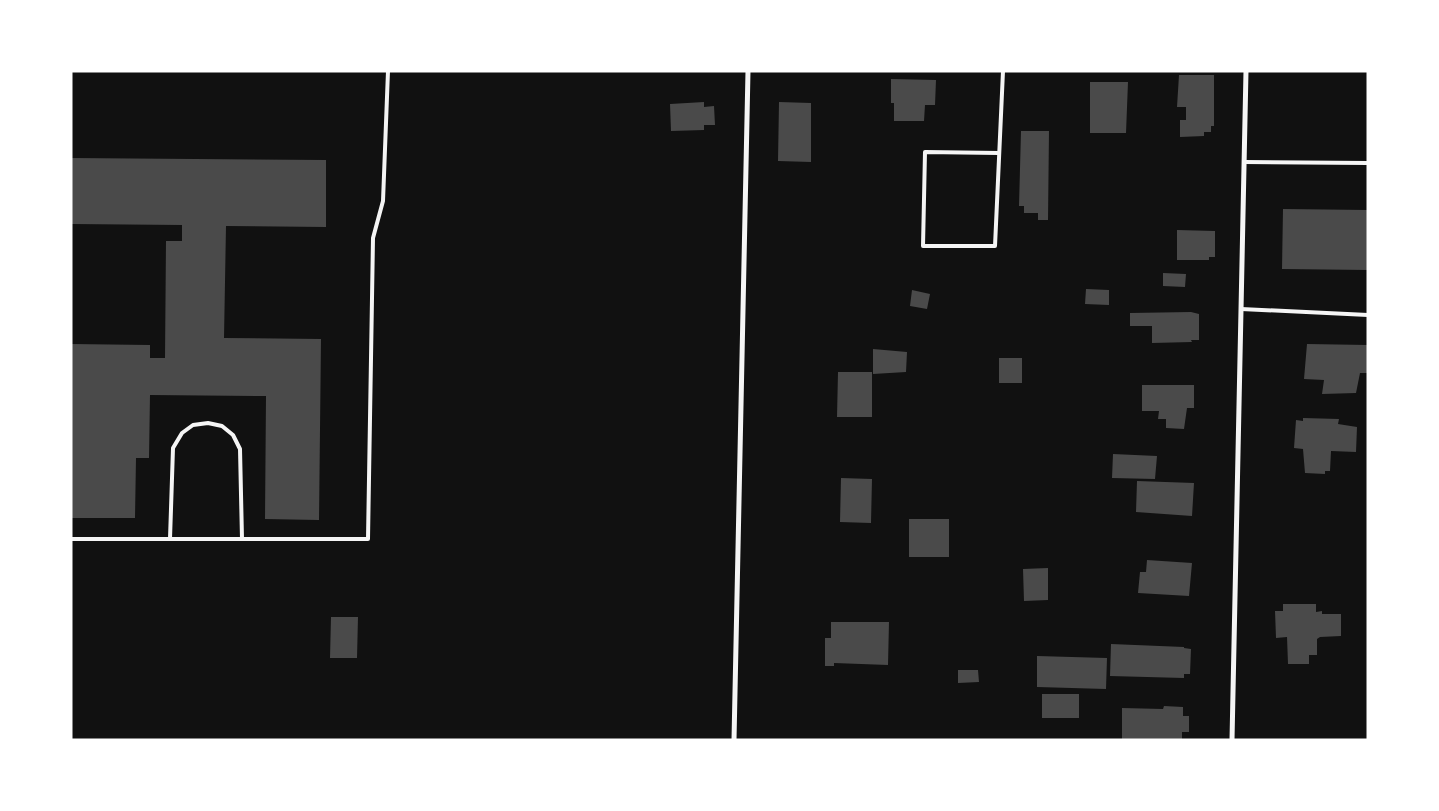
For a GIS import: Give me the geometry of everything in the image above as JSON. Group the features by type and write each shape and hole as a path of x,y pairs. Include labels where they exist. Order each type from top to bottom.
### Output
{"street":[{"path":"734,740 748,71"},
{"path":"1232,740 1246,71"}],"lane":[{"path":"71,539 368,539 374,238 383,201 388,71"},
{"path":"999,153 925,152 923,246 995,246 1003,71"},
{"path":"1244,162 1368,163"},
{"path":"1241,309 1368,315"},
{"path":"170,539 173,448 182,433 193,425 208,423 222,426 233,435 240,449 242,539"}],"building":[{"path":"1179,75 1214,75 1214,126 1211,126 1211,132 1204,132 1204,136 1180,137 1180,120 1186,120 1186,107 1177,107"},
{"path":"891,79 936,80 935,105 925,105 924,121 894,121 894,103 891,103"},
{"path":"1090,82 1128,82 1126,133 1090,133"},
{"path":"704,102 704,107 714,106 715,125 704,125 704,130 671,131 670,104"},
{"path":"779,102 811,103 811,162 778,161"},
{"path":"1021,131 1049,131 1048,220 1038,220 1038,213 1024,213 1024,206 1019,206"},
{"path":"71,158 326,160 326,227 226,226 224,338 321,339 319,520 265,519 266,396 150,395 149,458 136,458 135,518 71,518 71,344 150,345 150,358 165,358 166,241 182,241 182,225 71,224"},
{"path":"1283,209 1368,210 1368,270 1282,269"},
{"path":"1177,230 1215,231 1215,257 1209,257 1209,260 1177,260"},
{"path":"1163,273 1186,274 1185,287 1163,286"},
{"path":"1086,289 1109,290 1109,305 1085,304"},
{"path":"912,290 930,294 927,309 910,306"},
{"path":"1191,312 1199,314 1199,340 1191,340 1192,342 1152,343 1152,326 1130,326 1130,313"},
{"path":"1307,344 1368,345 1368,373 1360,373 1356,393 1322,394 1324,380 1304,379"},
{"path":"873,349 907,352 906,372 873,374"},
{"path":"999,358 1022,358 1022,383 999,383"},
{"path":"838,372 872,372 872,417 837,417"},
{"path":"1142,385 1194,385 1194,408 1187,408 1184,429 1166,428 1166,419 1158,419 1159,411 1142,411"},
{"path":"1303,418 1339,419 1338,424 1357,427 1356,452 1331,451 1330,471 1325,471 1325,474 1305,473 1303,449 1294,448 1296,420 1303,421"},
{"path":"1113,454 1157,456 1155,479 1112,478"},
{"path":"841,478 872,479 871,523 840,522"},
{"path":"1137,481 1194,483 1192,516 1136,512"},
{"path":"909,519 949,519 949,557 909,557"},
{"path":"1147,560 1192,563 1189,596 1138,593 1140,572 1146,572"},
{"path":"1048,568 1048,600 1024,601 1023,569"},
{"path":"1283,604 1316,604 1316,612 1322,611 1322,614 1341,614 1341,636 1320,637 1317,639 1317,655 1309,655 1309,664 1288,664 1287,637 1276,638 1275,611 1283,611"},
{"path":"331,617 358,617 357,658 330,658"},
{"path":"831,622 889,622 888,665 834,663 834,666 825,666 825,638 831,638"},
{"path":"1111,644 1184,647 1191,649 1190,674 1184,674 1184,678 1110,676"},
{"path":"1037,656 1107,658 1106,689 1037,687"},
{"path":"958,670 978,670 979,682 958,683"},
{"path":"1042,694 1079,694 1079,718 1042,718"},
{"path":"1164,706 1183,707 1183,716 1189,716 1189,732 1182,732 1182,740 1122,739 1122,708 1163,709"}]}
